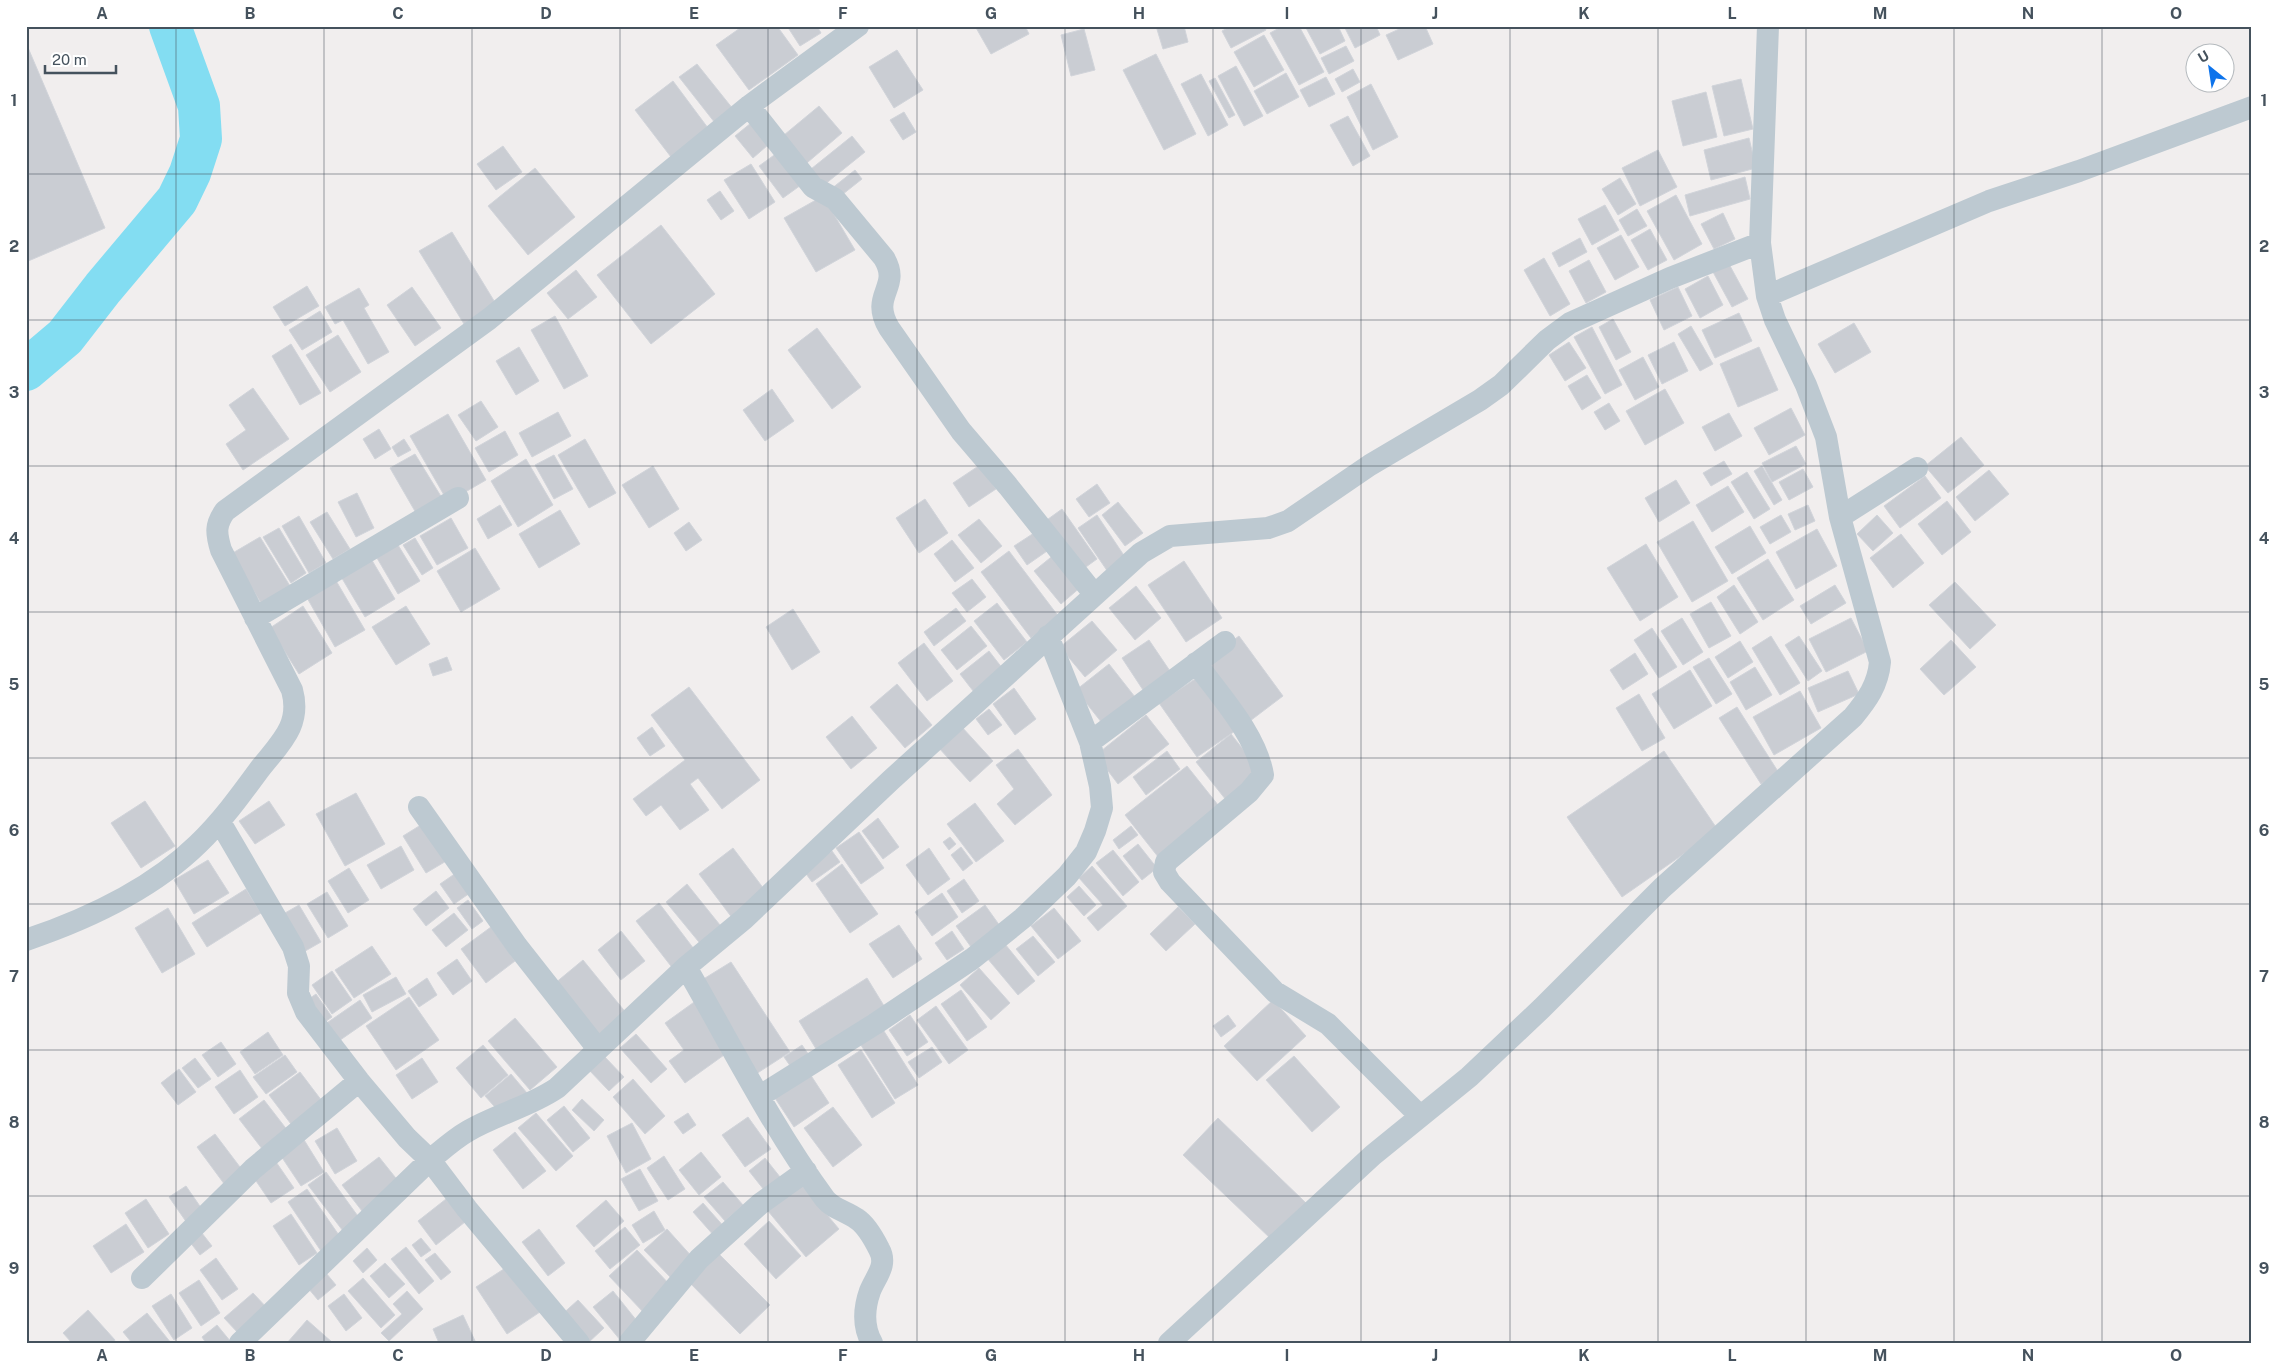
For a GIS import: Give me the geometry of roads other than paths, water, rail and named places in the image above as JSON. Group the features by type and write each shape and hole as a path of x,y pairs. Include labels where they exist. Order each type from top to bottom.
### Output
{"street":[{"path":"26,940 92,916 146,884 198,845 220,822 291,729 296,704 292,690 221,550 216,534 217,522 225,510 489,319 749,106 858,26"},
{"path":"1169,1343 1321,1201 1509,1040 1662,888 1846,723 1864,703 1874,688 1879,676 1880,662 1840,517 1826,437 1806,385 1775,320 1767,296 1760,243 1768,26"},
{"path":"749,106 813,188 835,199 884,258 889,267 890,277 881,308 882,317 961,431 1008,486 1094,594"},
{"path":"1767,296 1988,201 2079,171 2252,107"},
{"path":"240,1343 430,1160 468,1131 544,1097 557,1088 686,967 744,919 810,855 1141,553 1170,536 1268,528 1288,521 1370,465 1480,400 1501,385 1547,340 1570,324 1670,278 1760,243"},
{"path":"1840,517 1917,468"},
{"path":"255,618 458,498"},
{"path":"760,1096 876,1024 972,960 1023,918 1066,876 1086,852 1102,808 1100,786 1090,742 1048,636"},
{"path":"1090,742 1225,642"},
{"path":"1196,663 1252,741 1260,759 1263,774 1249,792 1166,862 1164,872 1170,882 1275,992 1300,1005 1328,1024 1420,1116"},
{"path":"419,807 517,946 598,1049"},
{"path":"220,822 293,947 299,966 298,993 301,1003 359,1081 407,1138 430,1160 473,1216 578,1343"},
{"path":"686,967 760,1096 826,1201 861,1222 882,1256 882,1266 870,1292 866,1312 865,1326 872,1343"},
{"path":"142,1278 253,1170 359,1081"},
{"path":"629,1343 699,1259 760,1204 806,1171"}],"waterway":[{"path":"26,370 65,337 103,288 177,200 190,173 201,139 199,106 170,26"}]}
